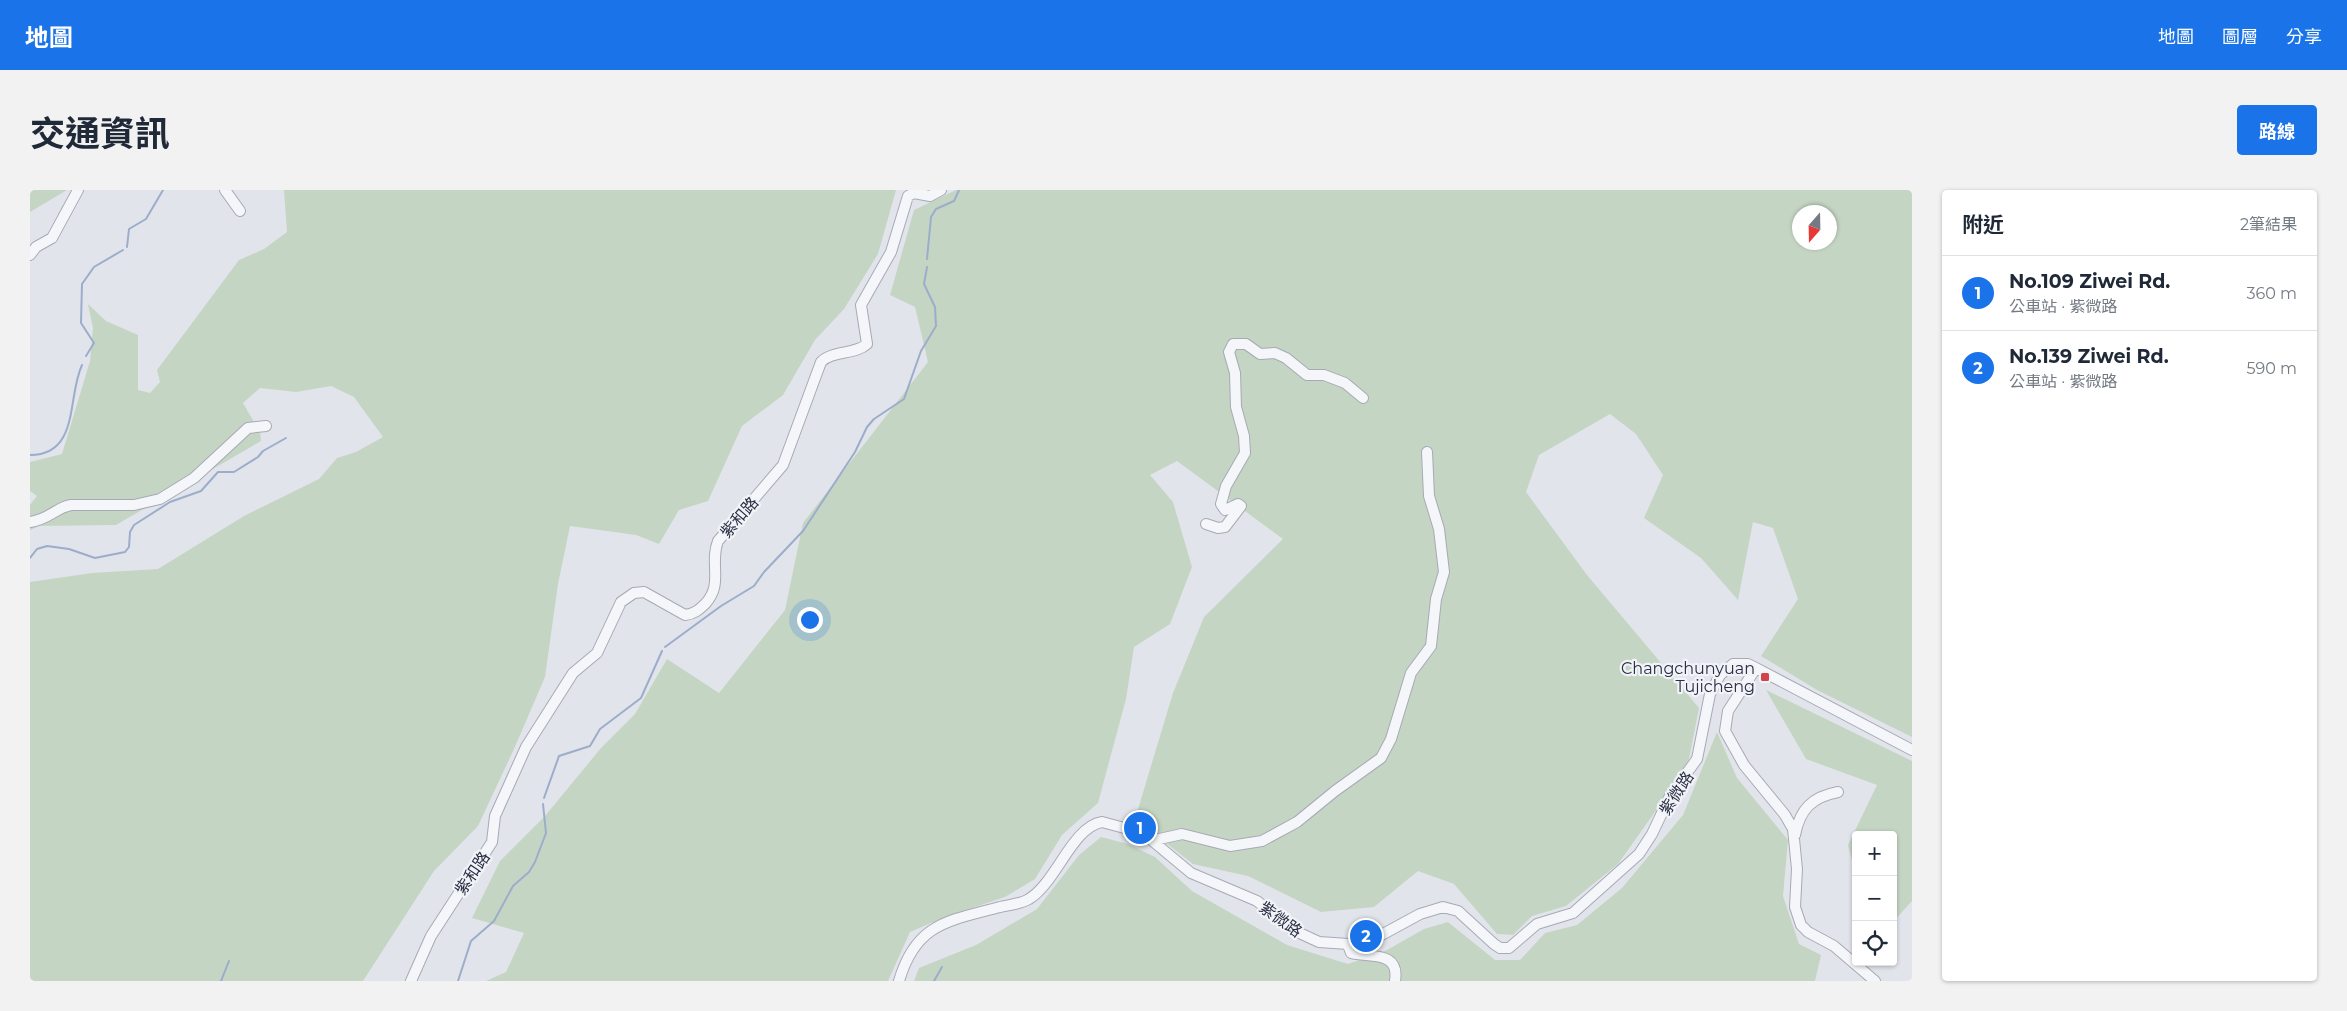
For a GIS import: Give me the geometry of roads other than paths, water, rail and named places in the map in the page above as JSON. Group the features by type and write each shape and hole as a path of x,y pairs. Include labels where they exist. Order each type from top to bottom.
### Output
{"street":[{"path":"30,255 36,247 52,238 78,190"},
{"path":"225,190 240,211"},
{"name":"紫和路","path":"411,981 431,936 492,842 496,816 523,754 573,673 596,653 615,612 628,596 639,592 648,594 673,610 685,615 699,610 711,598 715,587 718,541 783,465 821,362 826,358 861,348 867,344 861,305 886,264 896,240 908,196 914,193 930,196 941,190"},
{"path":"1206,524 1218,528 1225,527 1241,506 1238,504 1225,510 1221,504 1226,486 1245,453 1244,436 1236,407 1235,373 1229,352 1233,344 1246,344 1260,354 1275,354 1286,358 1307,375 1324,374 1345,383 1362,398"},
{"path":"30,522 49,517 62,507 71,505 134,505 160,499 194,478 248,428 266,426"},
{"path":"1155,840 1182,834 1230,846 1262,841 1297,822 1355,775 1381,758 1391,740 1411,673 1431,646 1436,599 1444,572 1439,529 1429,496 1426,464 1427,452"},
{"name":"紫微路","path":"899,981 911,952 925,934 958,918 1029,899 1041,888 1084,832 1096,823 1110,823 1143,833 1155,840 1191,873 1257,901 1301,935 1319,942 1363,945 1420,914 1443,908 1458,911 1494,944 1500,948 1509,948 1538,924 1573,913 1633,862 1652,834 1670,796 1692,769 1697,759 1710,694 1720,675 1732,664 1748,664 1912,750"},
{"path":"1756,668 1728,711 1726,731 1744,765 1785,815 1795,836"},
{"path":"1838,792 1812,801 1804,808 1795,836 1797,869 1795,906 1801,925 1808,932 1834,946 1875,981"},
{"path":"1348,945 1351,953 1374,955 1389,961 1395,968 1395,981"}],"waterway":[{"path":"127,247 129,229 146,219 163,190"},
{"path":"927,259 931,217 936,209 954,201 959,190"},
{"path":"86,356 94,343 81,323 82,284 94,267 123,250"},
{"path":"665,647 721,606 754,586 764,572 803,531 855,452 867,427 874,419 904,399 921,351 936,326 935,307 924,284 927,267"},
{"path":"30,455 46,452 57,445 64,435 69,422 82,365"},
{"path":"30,558 37,549 47,546 69,549 95,558 125,552 129,547 130,532 134,525 170,502 201,491 218,472 234,472 258,457 263,451 286,438"},
{"path":"544,798 559,756 590,746 600,729 641,698 662,651"},
{"path":"458,981 471,941 494,921 513,886 529,872 535,862 546,833 543,804"},
{"path":"221,981 229,961"},
{"path":"934,981 942,967"}],"place":[{"name":"Changchunyuan Tujicheng","path":"1765,677"},
{"name":"No.109 Ziwei Rd.","path":"1140,828"},
{"name":"No.139 Ziwei Rd.","path":"1366,936"}]}
